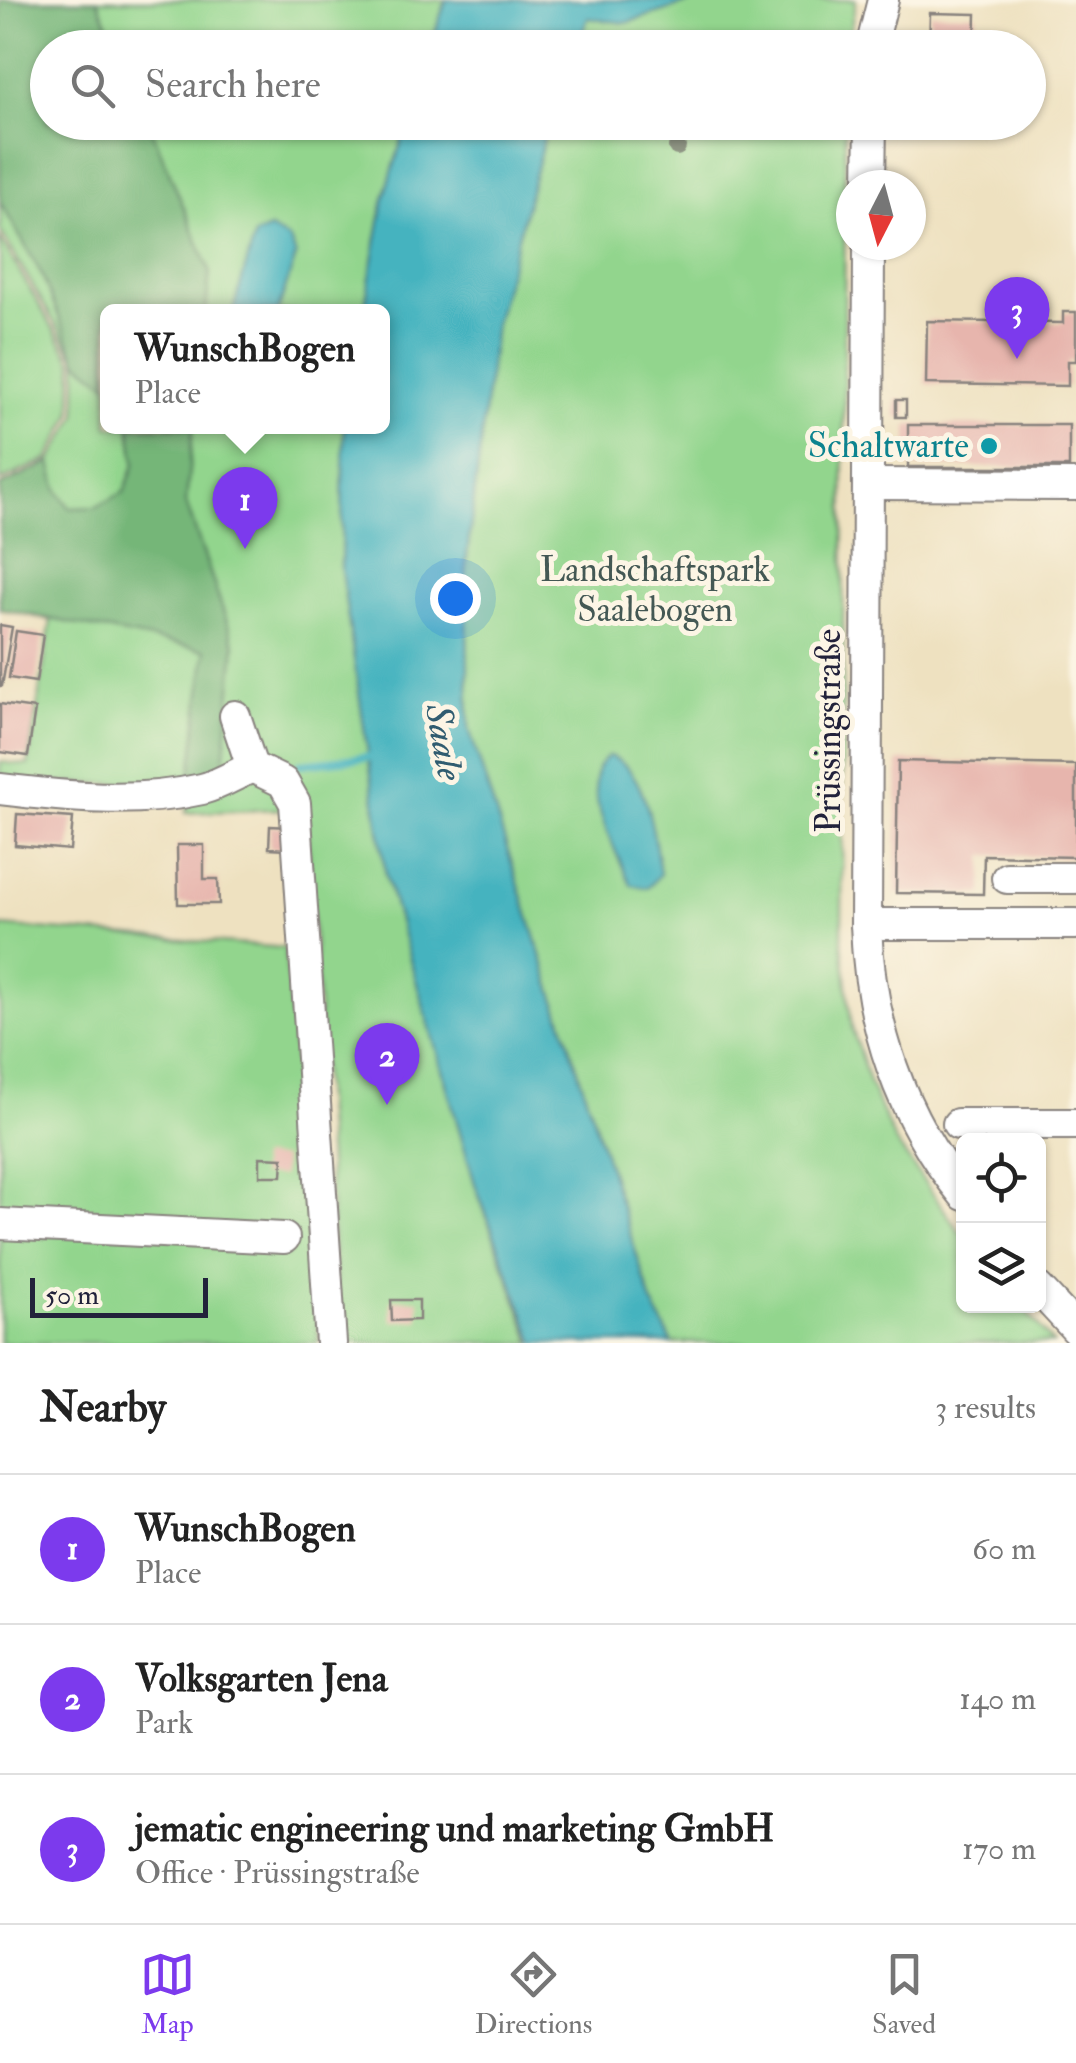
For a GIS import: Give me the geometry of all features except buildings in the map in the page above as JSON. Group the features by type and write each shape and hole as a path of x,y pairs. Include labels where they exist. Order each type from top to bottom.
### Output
{"street":[{"path":"876,30 883,0"},
{"path":"870,140 870,170"},
{"name":"Prüssingstraße","path":"869,260 866,924 870,990 883,1045 919,1128 956,1183"},
{"path":"868,484 1076,485"},
{"path":"235,716 252,768"},
{"path":"0,789 78,799 113,798 202,788 252,768 283,782 295,803 330,1343"},
{"path":"1007,878 1076,878"},
{"path":"866,924 1076,924"},
{"path":"958,1124 1076,1124"},
{"path":"0,1224 284,1238"},
{"path":"1046,1297 1076,1329"}],"green space":[{"path":"0,0 446,0 436,30 30,30 30,140 402,140 384,199 365,304 100,304 100,434 344,434 341,570 386,876 476,1187 532,1343 339,1343 306,808 186,813 190,784 0,783 0,762 28,765 51,620 0,609 0,486 51,461 77,415 77,361 0,230"},
{"path":"0,0 97,0 110,30 30,30 30,140 156,140 210,271 207,304 100,304 100,379 77,361 41,273 0,202"},
{"path":"697,0 856,0 850,30 583,30 588,18 626,23"},
{"name":"Landschaftspark Saalebogen","path":"544,140 845,140 845,170 836,170 836,260 844,260 842,943 852,1028 870,1085 895,1141 956,1226 956,1313 1027,1313 1053,1343 672,1343 651,1300 469,730 466,564 495,324"},
{"path":"0,238 73,362 72,414 48,459 0,481"},
{"path":"131,434 192,434 186,503 235,645 224,764 220,771 190,783 206,650 0,609 0,486 51,462 58,491 70,508 96,507 124,492 135,463"},
{"path":"0,926 285,948 319,1343 0,1343"}],"water":[{"path":"446,0 697,0 626,23 588,18 583,30 436,30"},
{"name":"Saale","path":"402,140 544,140 495,324 466,564 469,729 651,1300 672,1343 535,1343 476,1187 386,876 341,570 344,434 390,434 390,304 365,304 384,199"},
{"path":"270,229 290,240 296,256 280,304 235,304 255,235"},
{"path":"609,756 633,775 647,806 660,874 648,888 631,885 602,817 595,781 599,766"}],"waterway":[{"path":"300,764 379,756"}],"place":[{"name":"jematic engineering und marketing GmbH","path":"1017,359"},
{"name":"Schaltwarte","path":"989,446"},
{"name":"WunschBogen","path":"245,549"},
{"name":"Volksgarten Jena","path":"387,1105"}]}
